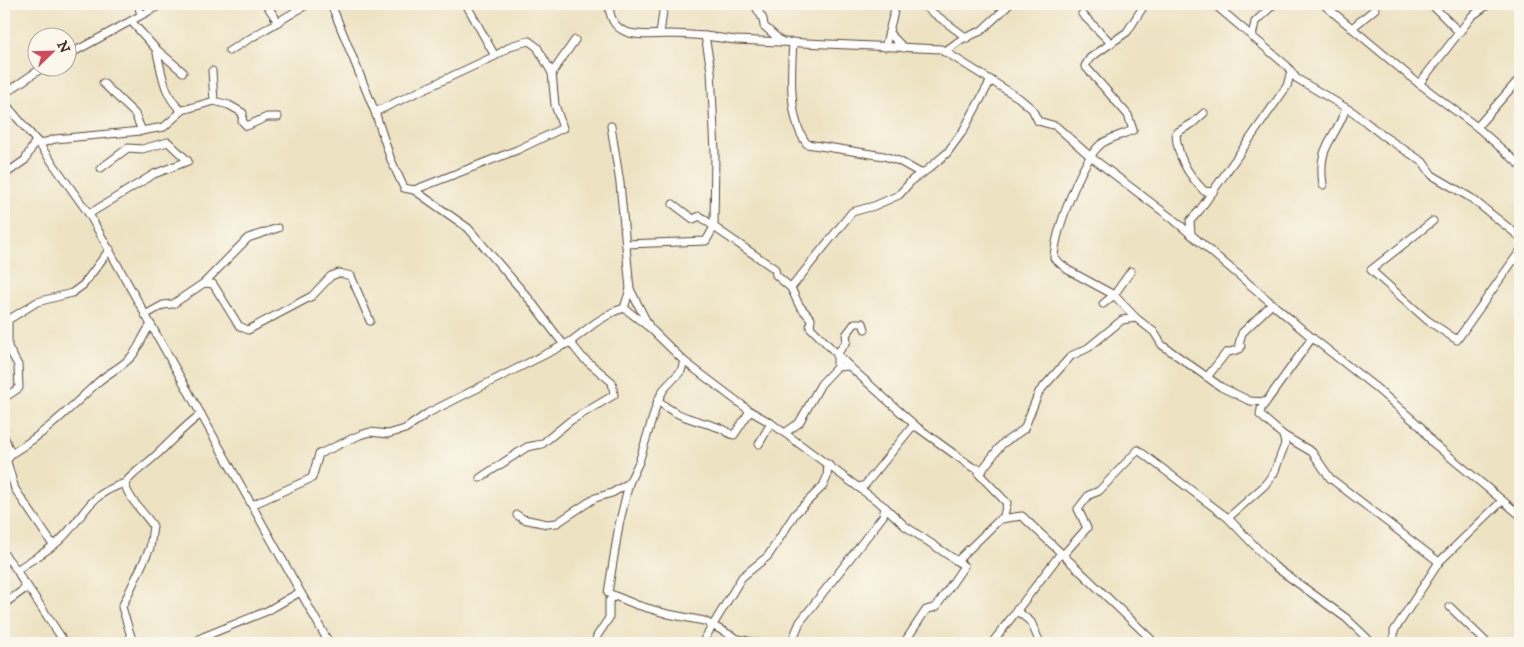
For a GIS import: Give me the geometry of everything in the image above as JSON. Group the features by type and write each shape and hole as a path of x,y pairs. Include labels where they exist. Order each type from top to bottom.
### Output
{"street":[{"path":"138,4 141,15"},
{"path":"78,50 162,4"},
{"path":"266,4 278,22"},
{"path":"229,51 308,4"},
{"path":"331,4 375,112 391,160 404,188 414,190 468,228 567,344 612,382 614,395 570,421 542,444 527,447 480,478"},
{"path":"466,4 495,56"},
{"path":"609,4 610,17 622,31 640,35 705,36 736,40 941,49 991,80 1032,109 1038,121 1056,126 1091,157 1191,234 1312,338 1375,387 1421,427 1432,442 1520,515"},
{"path":"660,34 664,4"},
{"path":"754,4 763,19 764,26 782,42"},
{"path":"885,47 896,4"},
{"path":"921,4 967,38"},
{"path":"944,52 981,31 1010,4"},
{"path":"1146,4 1127,32 1090,58 1085,66 1128,115 1134,130 1103,142 1091,157 1065,215 1055,246 1054,258 1068,270 1114,294 1136,318 1154,332 1162,345 1207,377 1250,401 1266,402"},
{"path":"1214,4 1309,88 1346,108 1423,162 1432,175 1471,198 1520,236"},
{"path":"1252,37 1255,22 1274,4"},
{"path":"1323,4 1419,84 1477,127 1520,165"},
{"path":"1431,4 1460,32"},
{"path":"1419,84 1472,16 1489,4"},
{"path":"1352,28 1375,9"},
{"path":"1082,14 1112,43"},
{"path":"131,21 156,49 183,72"},
{"path":"889,33 904,48"},
{"path":"626,244 706,241 714,227 715,143 711,70 705,36"},
{"path":"552,73 574,40"},
{"path":"375,112 495,56 513,44 529,41 537,47 552,73 555,105 563,128 517,150 414,190"},
{"path":"793,42 791,74 794,102 800,134 807,144 884,156 899,161 922,174"},
{"path":"156,49 160,74 173,104 182,111"},
{"path":"212,71 214,101"},
{"path":"1191,234 1190,221 1213,192 1287,86 1291,71"},
{"path":"4,94 28,78"},
{"path":"1477,127 1520,78"},
{"path":"791,288 852,212 874,206 899,195 913,179 947,153 963,131 991,80"},
{"path":"103,83 136,114 142,131"},
{"path":"4,175 25,160 37,142 164,127 182,111 214,101 229,104 243,113 242,121 247,126 267,117 278,117"},
{"path":"4,102 37,142 90,214 329,643"},
{"path":"1323,185 1322,153 1341,122 1346,108"},
{"path":"1204,113 1193,123 1176,133 1176,142 1187,172 1204,191 1213,192"},
{"path":"611,126 620,183 630,288 650,328"},
{"path":"90,214 154,174 188,161 168,142 142,150 128,148 101,168"},
{"path":"672,204 692,219 700,216 775,269 776,276 791,288 799,305 811,318 810,327 849,366 917,427 972,467 983,470"},
{"path":"1433,221 1371,270 1427,320 1457,340 1520,251"},
{"path":"146,315 164,305 173,304 204,283 248,238 278,228"},
{"path":"4,398 19,388 18,365 8,347 8,320 37,302 72,293 83,285 110,249"},
{"path":"1103,304 1114,294 1131,271"},
{"path":"204,283 213,284 239,326 248,330 312,296 331,276 339,273 351,276 370,321"},
{"path":"624,308 630,288"},
{"path":"1207,377 1226,353 1240,349 1241,346 1239,344 1242,333 1272,304"},
{"path":"252,505 312,478 319,454 370,432 388,434 406,429 428,413 567,344 595,323 624,308"},
{"path":"624,308 650,328 684,361 750,411 786,432 885,507 905,526 964,566 936,607 926,610 904,643"},
{"path":"1003,519 1007,503 985,482 980,474 1002,444 1024,429 1039,392 1071,356 1088,348 1122,320 1136,318"},
{"path":"838,367 837,354 848,341 846,335 855,323 863,323 865,329"},
{"path":"53,545 15,489 5,463 11,454 37,439 64,417 98,382 130,358 152,325"},
{"path":"1312,338 1261,409 1260,415 1283,435 1312,452 1330,478 1439,562"},
{"path":"684,361 681,371 664,389 658,400 639,462 630,483 619,525 608,593 668,614 704,621 738,639 757,643"},
{"path":"786,432 799,423 820,384 838,367 849,366"},
{"path":"658,400 684,418 697,420 724,429 730,435 734,435 750,411"},
{"path":"17,570 53,545 69,531 87,505 109,488 125,483 137,468 154,458 182,427 201,414"},
{"path":"759,444 771,423"},
{"path":"858,488 865,485 912,427 917,427"},
{"path":"1228,518 1264,486 1274,473 1286,444 1283,435"},
{"path":"4,436 11,454"},
{"path":"992,643 1016,610 1062,554 1087,528 1078,509 1089,495 1099,491 1138,450 1228,518 1274,566 1346,618 1372,643"},
{"path":"702,643 742,578 768,556 794,514 823,486 827,477 828,464"},
{"path":"125,483 126,493 142,509 153,526 150,548 122,607 132,643"},
{"path":"517,515 523,519 547,524 557,523 595,498 612,493 630,483"},
{"path":"1394,643 1394,631 1439,562 1502,501"},
{"path":"791,643 800,622 883,516 885,507"},
{"path":"957,561 1003,519 1022,516 1155,643"},
{"path":"4,554 17,570 65,643"},
{"path":"4,604 26,588 26,584"},
{"path":"194,643 203,637 267,611 300,592"},
{"path":"595,643 597,636 609,618 608,600 615,596"},
{"path":"1450,607 1487,643"},
{"path":"1016,610 1031,622 1040,643"}]}
